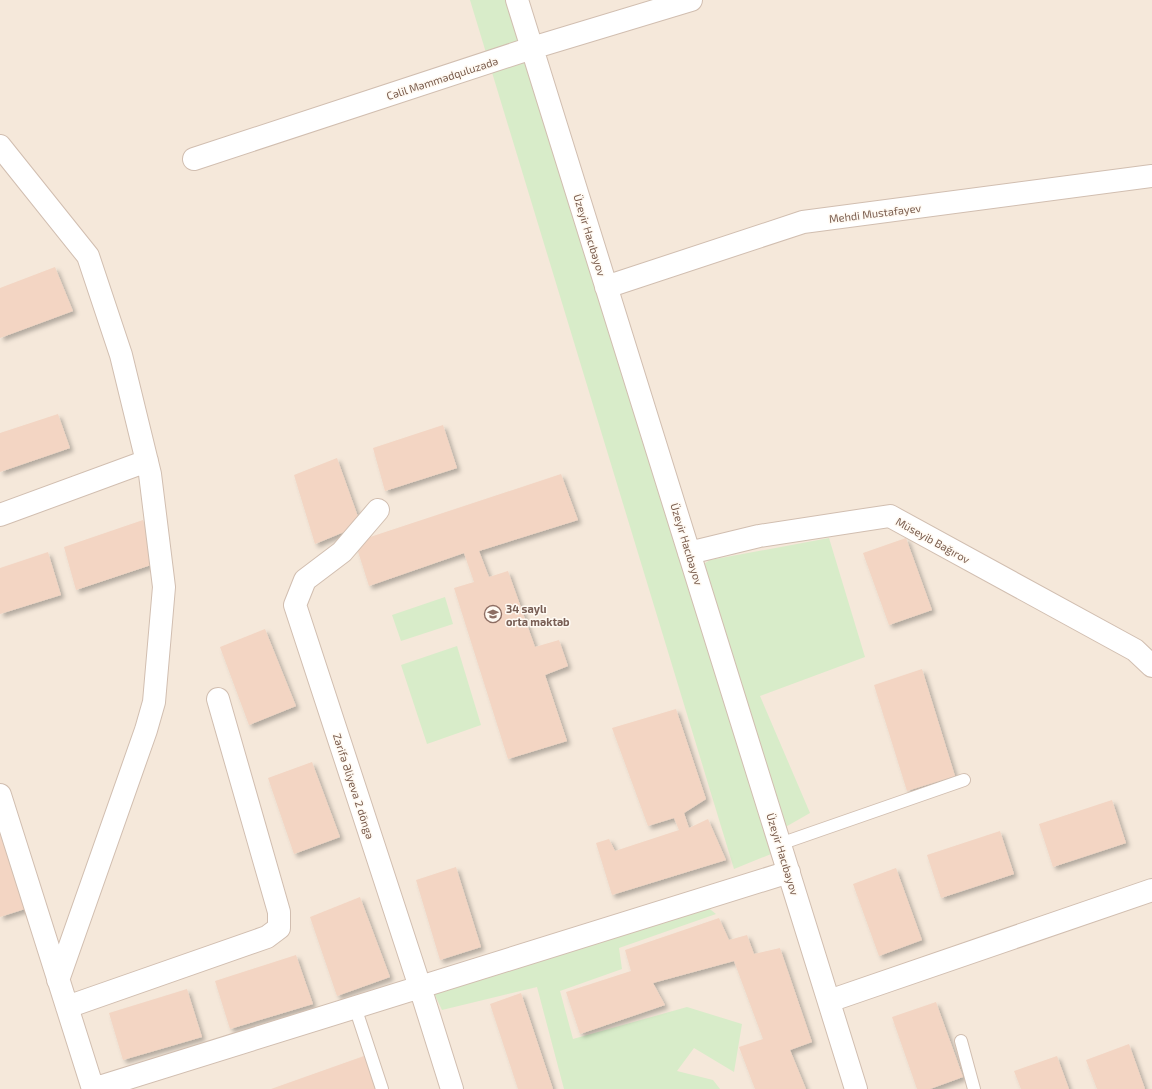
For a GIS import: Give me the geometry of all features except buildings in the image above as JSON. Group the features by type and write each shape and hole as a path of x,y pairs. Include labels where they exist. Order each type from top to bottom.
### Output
{"street":[{"name":"Üzeyir Hacıbəyov","path":"517,0 856,1089"},
{"name":"Cəlil Məmmədquluzadə","path":"194,159 532,48 691,0"},
{"path":"0,146 88,256 121,355 150,474 164,587 154,702 146,730 58,980"},
{"name":"Mehdi Mustafayev","path":"606,287 803,222 1152,176"},
{"path":"0,515 147,461"},
{"name":"Zərifə Əliyeva 2 döngə","path":"378,510 342,552 305,580 295,605 452,1089"},
{"name":"Müseyib Bağırov","path":"690,553 760,536 890,516 1135,650 1152,666"},
{"path":"67,1007 267,936 279,928 279,912 218,699"},
{"path":"0,795 67,1007 101,1088 789,872"},
{"path":"829,1001 1152,890"}],"lane":[{"path":"780,844 964,780"},
{"path":"355,1007 382,1089"},
{"path":"960,1041 974,1089"}],"shaded area":[{"path":"0,0 1152,0 1152,1089 0,1089"}],"green space":[{"path":"470,0 510,0 776,852 734,869"},
{"path":"829,538 865,657 760,696 810,813 782,829 702,565 710,560"},
{"path":"445,597 453,624 401,641 392,615"},
{"path":"457,646 481,725 427,744 401,665"},
{"path":"706,906 716,914 619,948 622,969 560,991 573,1039 687,1007 742,1024 734,1072 694,1048 677,1071 713,1080 720,1089 564,1089 537,987 442,1010 433,991"}],"place":[{"name":"34 saylı orta məktəb","path":"493,614"}]}
